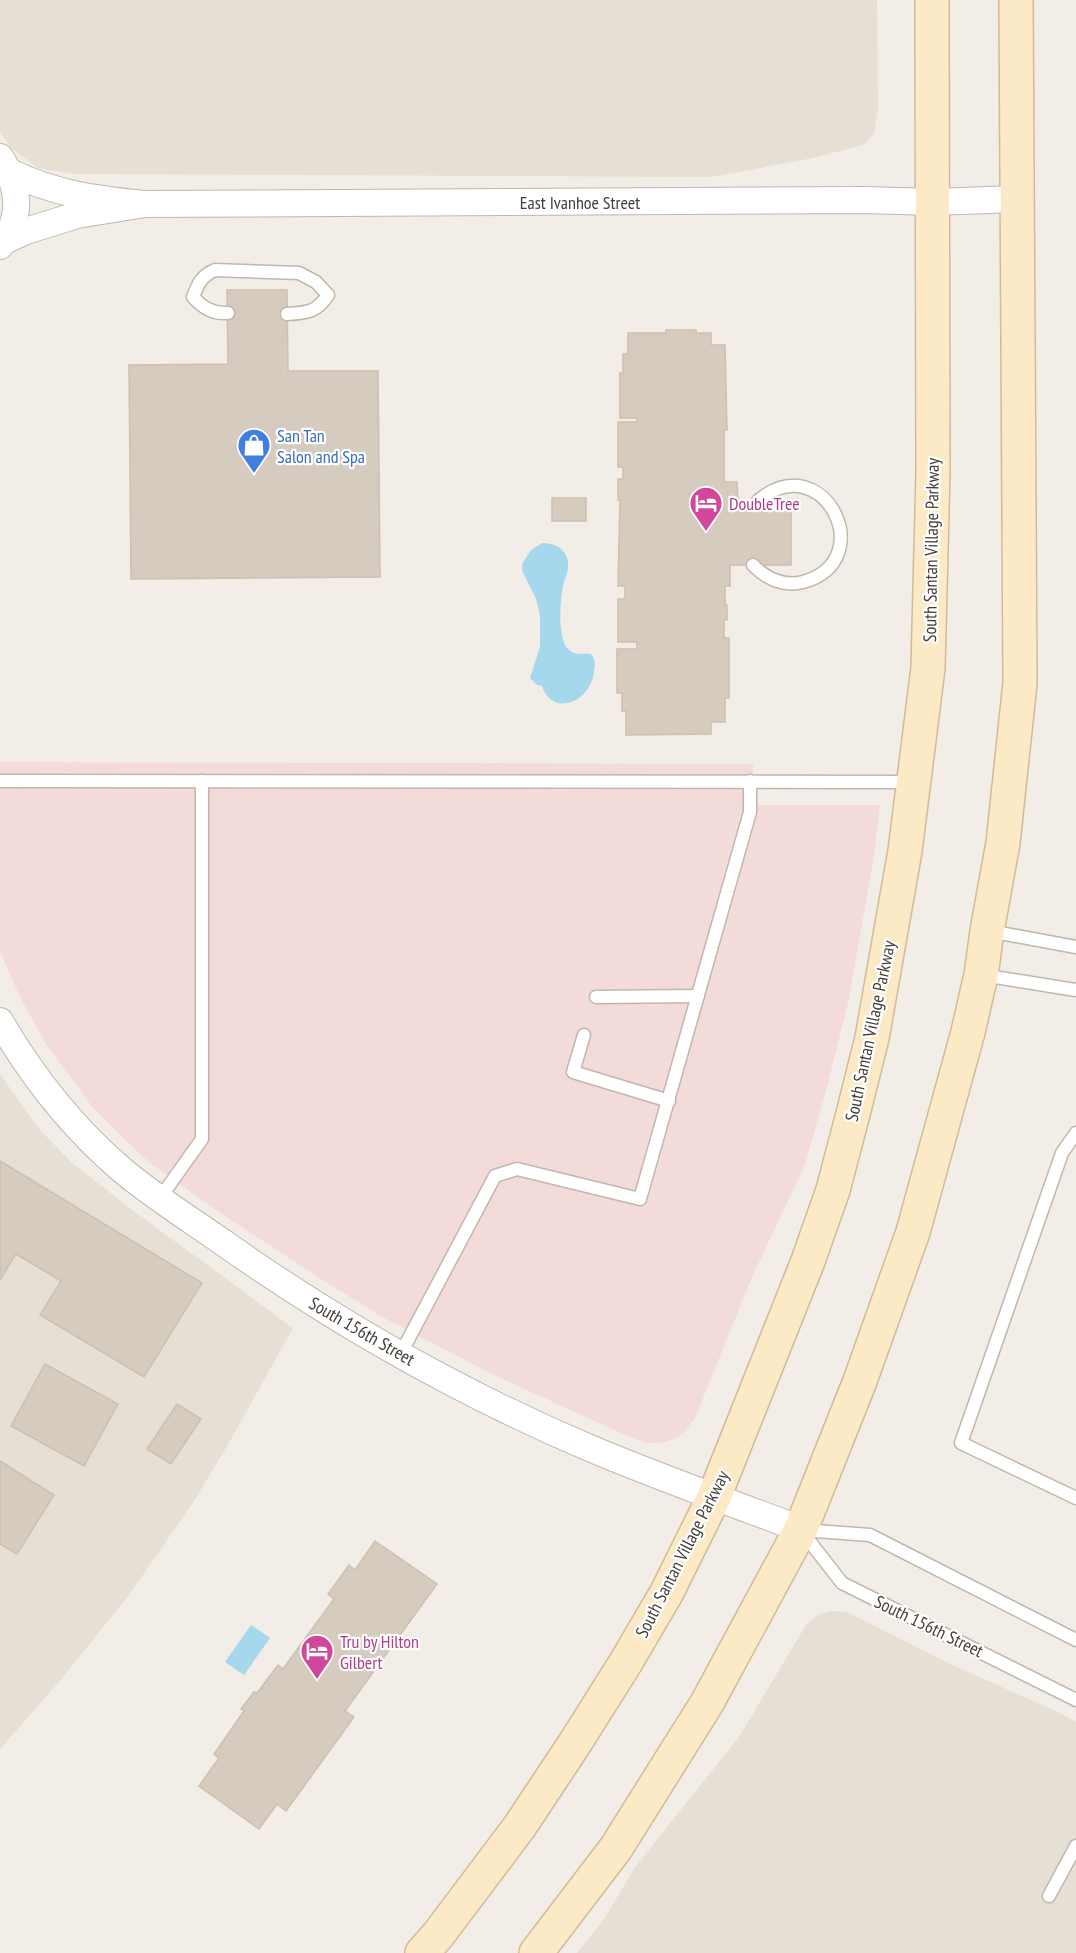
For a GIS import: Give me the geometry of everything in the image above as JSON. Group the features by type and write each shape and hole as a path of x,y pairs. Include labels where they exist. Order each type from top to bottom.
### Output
{"main road":[{"name":"South Santan Village Parkway","path":"422,1953 520,1826 575,1743 667,1592 714,1497 808,1261 832,1191 872,1038 905,851 928,668 933,473 932,0"},
{"path":"536,1953 616,1848 707,1703 801,1529 860,1381 913,1232 968,1032 981,975 1003,843 1020,683 1016,0"}],"street":[{"name":"East Ivanhoe Street","path":"5,164 35,184 92,199 145,204 865,200 933,202 1016,199"},
{"path":"2,243 12,224 16,207 15,189 5,164"},
{"name":"East Ivanhoe Street","path":"2,243 26,231 77,215 145,204"},
{"name":"South 156th Street","path":"0,1022 18,1052 67,1118 123,1171 282,1285 400,1355 517,1416 570,1440 801,1529"}],"lane":[{"path":"228,313 213,312 193,297 199,282 215,270 299,273 316,282 328,295 321,305 312,311 287,314"},
{"path":"753,566 767,577 783,583 799,583 814,579 827,570 836,557 840,543 840,527 835,512 826,500 813,491 798,486 781,488 766,494 758,501"},
{"path":"0,781 913,782"},
{"path":"160,1198 202,1139 202,781"},
{"path":"400,1355 495,1176 517,1169 640,1199 750,812 750,781"},
{"path":"987,931 1076,947"},
{"path":"981,975 1076,990"},
{"path":"596,997 698,996"},
{"path":"584,1035 573,1072 669,1101"},
{"path":"1076,1133 1062,1153 961,1443 1076,1498"},
{"name":"South 156th Street","path":"801,1529 870,1535 1076,1640"},
{"name":"South 156th Street","path":"801,1529 842,1583 1076,1700"},
{"path":"1049,1896 1076,1846"}],"shaded area":[{"path":"0,0 877,0 878,109 874,134 863,145 813,158 711,177 74,174 38,168 12,149 0,132"},
{"path":"0,762 753,764 753,805 880,805 874,855 849,999 805,1165 752,1277 695,1418 685,1431 675,1439 659,1443 647,1443 632,1438 494,1375 386,1319 229,1219 150,1163 120,1135 94,1109 45,1043 19,995 0,951"},
{"path":"0,1074 39,1129 71,1162 293,1328 194,1501 129,1595 58,1683 0,1749"},
{"path":"832,1611 847,1612 950,1664 1076,1722 1076,1953 577,1953 604,1919 636,1866 739,1737 806,1625 819,1614"}],"water":[{"path":"542,543 558,547 567,558 568,569 560,610 565,645 574,653 591,654 595,665 591,683 586,692 570,702 554,701 547,696 542,686 537,685 530,678 540,647 540,615 536,599 522,570 522,564 531,550"},
{"path":"251,1625 270,1638 244,1675 225,1662"}],"building":[{"name":"San Tan Salon and Spa","path":"227,290 287,290 288,371 378,371 380,577 131,579 129,365 228,364"},
{"name":"DoubleTree","path":"666,330 696,330 696,333 711,333 711,345 725,345 727,430 724,430 724,482 737,482 738,501 791,501 791,565 730,565 730,586 725,586 727,620 724,620 724,638 729,638 729,698 725,698 725,722 711,722 711,734 626,735 626,711 622,711 622,693 617,693 617,649 637,649 637,642 618,642 618,599 625,599 625,586 618,586 620,500 618,500 618,479 623,479 623,467 618,467 618,422 637,422 637,418 620,418 620,373 623,373 623,354 628,354 628,333 666,333"},
{"path":"552,498 586,498 586,521 552,521"},
{"path":"0,1161 202,1283 144,1377 40,1315 61,1281 16,1254 0,1280"},
{"path":"45,1364 118,1404 84,1466 11,1426"},
{"path":"177,1404 201,1419 171,1464 147,1449"},
{"path":"0,1461 54,1495 17,1554 0,1544"},
{"name":"Tru by Hilton Gilbert","path":"375,1541 437,1584 345,1711 354,1717 286,1811 277,1804 259,1829 199,1786 219,1758 214,1754 244,1711 241,1709 254,1692 257,1693 278,1665 283,1669 334,1599 328,1594 349,1565 355,1570"}],"place":[{"name":"San Tan Salon and Spa","path":"254,474"},
{"name":"DoubleTree","path":"706,532"},
{"name":"Tru by Hilton Gilbert","path":"317,1680"}]}
